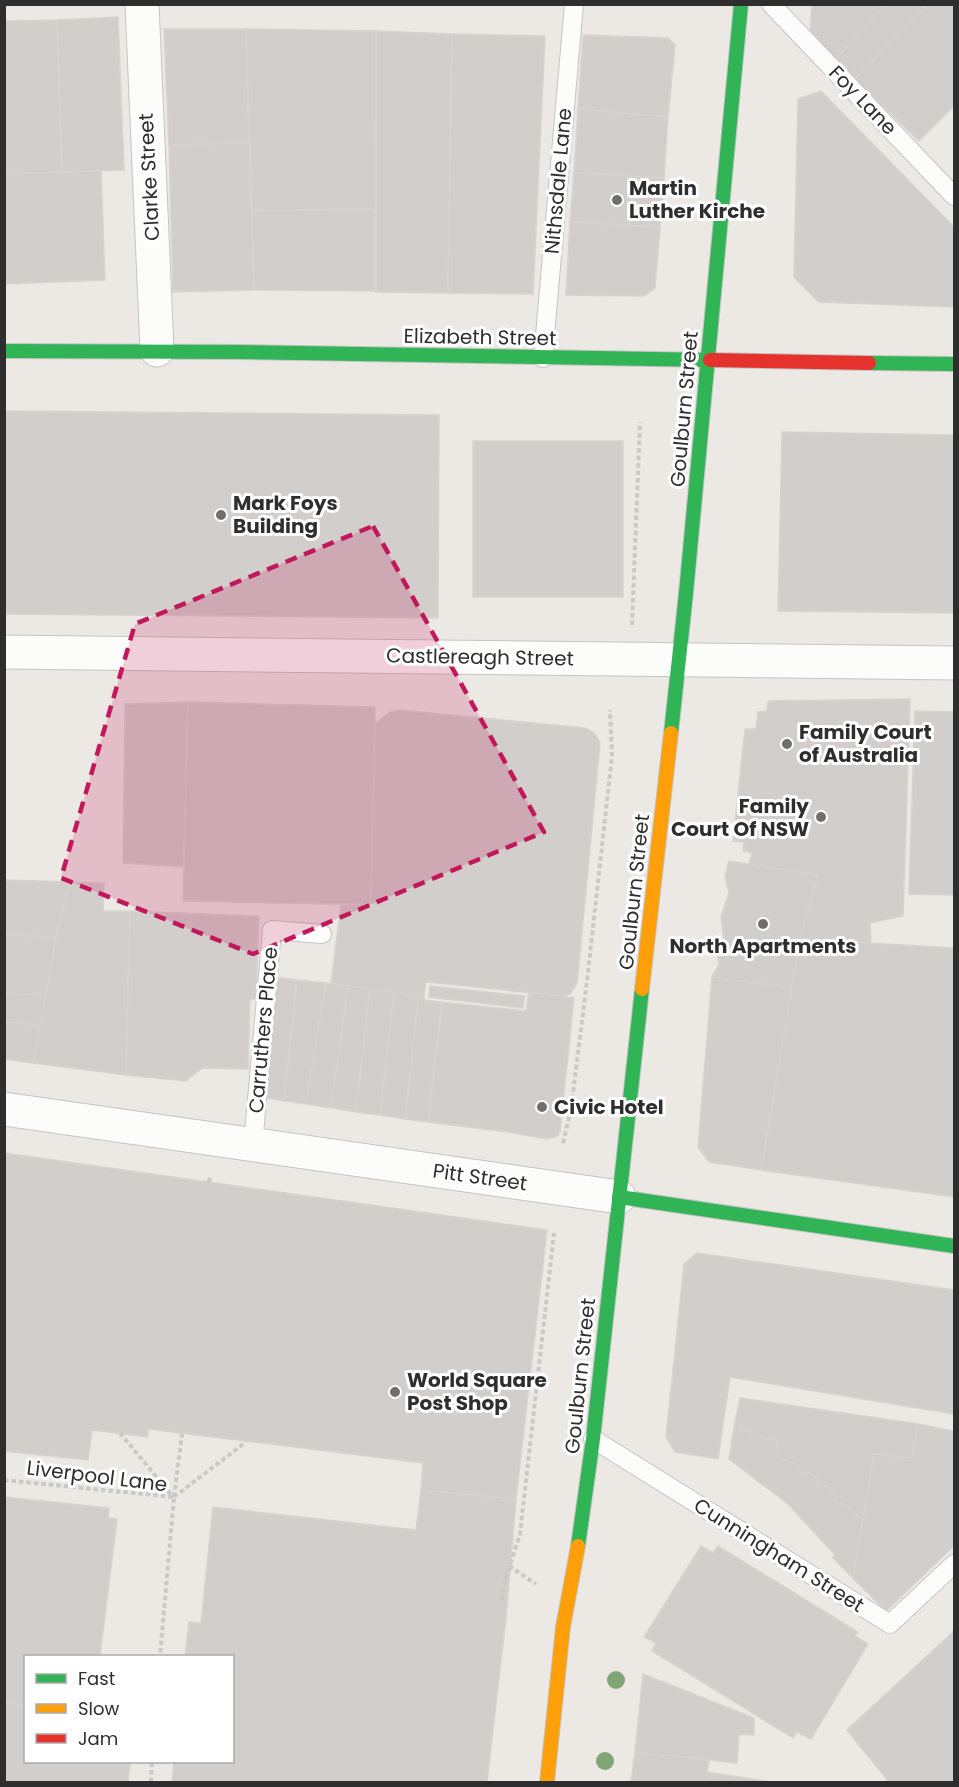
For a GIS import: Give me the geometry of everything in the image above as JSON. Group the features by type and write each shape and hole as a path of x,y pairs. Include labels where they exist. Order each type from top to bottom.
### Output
{"main road":[{"name":"Goulburn Street","path":"547,1782 563,1627 581,1533 593,1439 678,661 741,5"},
{"name":"Elizabeth Street","path":"4,351 157,350 954,364"},
{"name":"Pitt Street","path":"619,1197 954,1246"}],"street":[{"name":"Clarke Street","path":"142,4 157,350"},
{"path":"726,4 741,5"},
{"name":"Castlereagh Street","path":"4,652 954,663"},
{"name":"Pitt Street","path":"4,1109 619,1197"}],"lane":[{"name":"Nithsdale Lane","path":"543,358 574,4"},
{"name":"Foy Lane","path":"771,4 954,196"},
{"name":"Carruthers Place","path":"253,1145 272,930 322,934"},
{"name":"Cunningham Street","path":"593,1439 890,1624 954,1564"}],"path":[{"path":"632,625 640,422"},
{"path":"563,1143 571,1109 612,756 610,710"},
{"path":"209,1182 210,1176"},
{"path":"502,1600 503,1587 520,1534 554,1233"},
{"path":"120,1433 174,1497"},
{"path":"174,1497 182,1434"},
{"path":"174,1497 246,1442"},
{"name":"Liverpool Lane","path":"4,1480 174,1497 160,1655"},
{"path":"509,1566 536,1584"},
{"path":"151,1782 152,1763"}],"highlighted area":[{"path":"373,526 544,832 253,954 61,878 135,624"}],"building":[{"path":"812,4 887,4 836,59 810,32"},
{"path":"887,4 928,4 855,79 836,59"},
{"path":"928,4 954,4 954,106 919,141 855,79"},
{"path":"118,17 124,170 62,172 57,20"},
{"path":"57,20 62,172 4,174 4,21"},
{"path":"164,29 246,29 249,143 169,145"},
{"path":"246,29 376,31 375,209 252,210"},
{"path":"376,31 452,34 448,293 376,292"},
{"path":"452,34 545,36 533,294 448,293"},
{"path":"583,35 668,38 675,45 668,117 578,109"},
{"path":"821,91 954,227 954,307 819,302 794,277 798,99"},
{"path":"578,109 668,117 664,178 574,173"},
{"path":"249,143 254,290 173,292 169,145"},
{"path":"101,171 105,280 4,284 4,174"},
{"name":"Martin Luther Kirche","path":"574,173 664,178 660,227 570,222"},
{"path":"375,209 375,291 254,290 252,210"},
{"path":"570,222 660,227 655,288 644,296 566,295"},
{"name":"Mark Foys Building","path":"4,411 439,415 438,618 4,614"},
{"path":"782,432 954,435 954,613 778,611"},
{"path":"473,441 623,441 623,597 473,597"},
{"name":"Family Court Of NSW","path":"910,699 903,916 870,923 871,943 800,939 818,875 749,864 752,853 743,851 744,842 733,841 745,729 756,729 758,712 767,711 768,701"},
{"path":"188,702 184,867 123,863 125,704"},
{"path":"188,702 375,707 371,905 183,901"},
{"path":"400,710 585,728 597,737 600,743 577,984 570,994 563,996 426,982 424,996 331,984 341,904 371,905 375,724 390,712"},
{"path":"915,711 954,712 954,895 909,894"},
{"name":"North Apartments","path":"729,861 818,875 800,939 792,988 712,977 719,965 717,952 724,940 721,917 729,893 725,877"},
{"path":"4,880 70,882 56,937 4,935"},
{"path":"70,882 104,883 103,911 130,911 126,1075 33,1063 56,937"},
{"path":"130,911 259,916 256,999 250,999 248,1069 202,1068 186,1081 126,1075"},
{"path":"4,935 56,937 46,995 4,993"},
{"path":"800,939 954,948 954,1197 761,1170"},
{"path":"272,977 297,980 284,1101 260,1097"},
{"path":"712,977 792,988 761,1170 709,1162 698,1147"},
{"path":"297,980 326,983 306,1104 284,1101"},
{"path":"326,983 348,986 331,1108 306,1104"},
{"path":"348,986 370,989 356,1112 331,1108"},
{"path":"430,986 525,996 523,1008 429,997"},
{"path":"370,989 394,992 380,1115 356,1112"},
{"path":"394,992 419,995 405,1119 380,1115"},
{"path":"529,992 574,998 560,1132 557,1136 547,1139 428,1122 442,1002 526,1011"},
{"path":"4,993 46,995 40,1025 4,1022"},
{"path":"419,995 424,996 424,1000 442,1002 428,1122 405,1119"},
{"path":"4,1022 40,1025 33,1063 4,1059"},
{"path":"4,1153 547,1230 516,1499 421,1490 423,1463 148,1429 148,1437 92,1430 88,1460 4,1451"},
{"path":"697,1253 954,1290 954,1414 730,1377 718,1459 675,1452 666,1437 684,1264"},
{"path":"740,1398 918,1424 912,1458 874,1454 863,1519 842,1504 836,1504 835,1491 818,1485 818,1479 808,1473 800,1473 799,1466 788,1460 779,1459 776,1440 751,1436 752,1432 740,1431 740,1423 735,1422"},
{"path":"735,1422 740,1423 740,1431 752,1432 751,1436 776,1440 779,1459 788,1460 799,1466 800,1473 808,1473 818,1479 818,1485 835,1491 836,1504 842,1504 863,1519 853,1578 833,1558 835,1555 788,1504 729,1459"},
{"path":"918,1424 954,1431 954,1546 886,1611 853,1578 874,1454 912,1458"},
{"path":"421,1490 516,1499 506,1618 487,1782 172,1782 174,1763 234,1763 234,1655 185,1655 189,1622 201,1623 213,1507 416,1530"},
{"path":"4,1497 109,1508 108,1518 117,1519 100,1655 24,1655 24,1705 4,1703"},
{"path":"701,1546 713,1553 718,1546 858,1632 855,1636 868,1644 811,1739 797,1732 793,1738 652,1651 656,1643 644,1637"},
{"path":"954,1631 954,1782 889,1782 847,1730"},
{"path":"643,1674 754,1718 754,1735 739,1734 737,1763 635,1752"},
{"path":"4,1703 24,1705 24,1763 130,1763 128,1782 4,1782"},
{"path":"635,1752 709,1760 707,1772 713,1773 710,1782 631,1782"},
{"path":"713,1773 772,1782 710,1782"}],"traffic: fast":[{"path":"671,733 741,4"},
{"path":"4,351 242,352 710,360"},
{"path":"869,363 954,364"},
{"path":"578,1546 593,1439 642,989"},
{"path":"619,1197 954,1246"}],"traffic: slow":[{"path":"642,989 671,733"},
{"path":"547,1782 563,1627 578,1546"}],"traffic: jam":[{"path":"710,360 869,363"}],"place":[{"name":"Martin Luther Kirche","path":"617,200"},
{"name":"Mark Foys Building","path":"221,515"},
{"name":"Family Court of Australia","path":"787,744"},
{"name":"Family Court Of NSW","path":"821,817"},
{"name":"North Apartments","path":"763,924"},
{"name":"Civic Hotel","path":"542,1107"},
{"name":"World Square Post Shop","path":"395,1392"}]}
